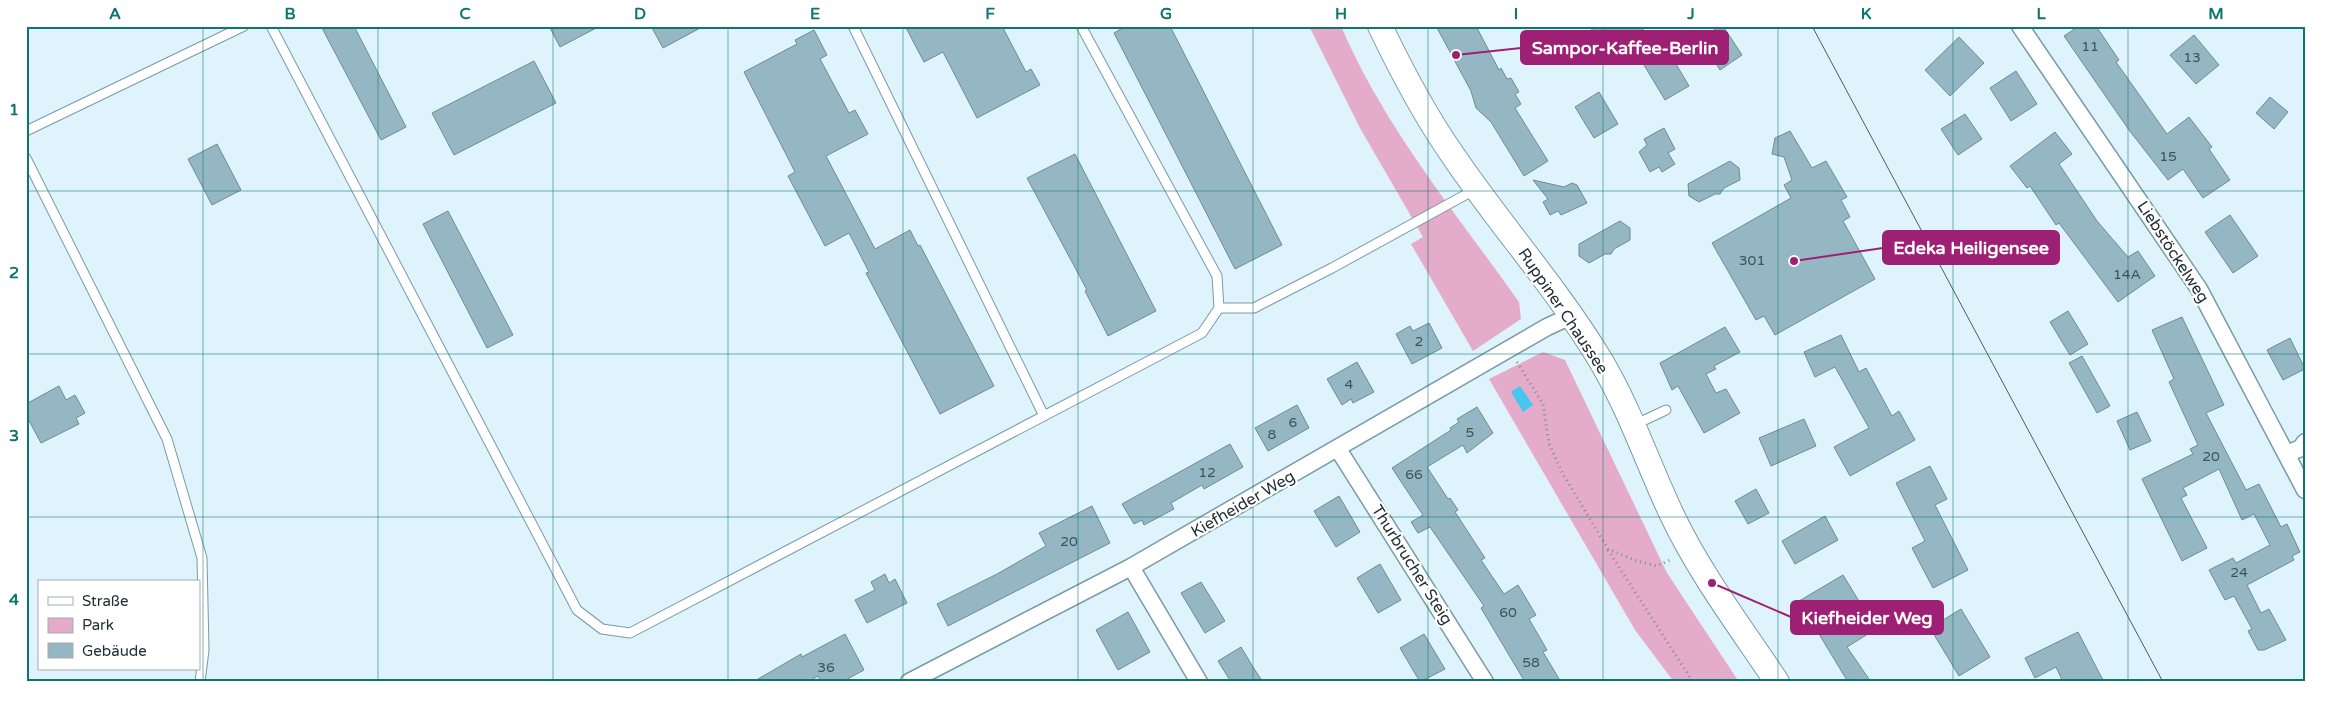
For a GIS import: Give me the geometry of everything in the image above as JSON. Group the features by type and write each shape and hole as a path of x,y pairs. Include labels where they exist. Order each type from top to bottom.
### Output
{"main road":[{"name":"Ruppiner Chaussee","path":"1380,26 1427,115 1476,188 1571,316 1601,361 1634,425 1672,516 1691,550 1778,682"}],"street":[{"name":"Liebstöckelweg","path":"2020,26 2199,289 2305,490"},
{"name":"Kiefheider Weg","path":"919,680 1131,567 1547,327 1571,316"},
{"path":"2286,454 2301,448 2305,442"},
{"name":"Thurbrucher Steig","path":"1338,449 1485,682"},
{"path":"1131,567 1199,682"}],"lane":[{"path":"26,131 244,26"},
{"path":"271,26 577,610 602,628 630,633 1202,333 1219,308 1217,276 1081,26"},
{"path":"853,26 1044,416"},
{"path":"26,158 167,439 202,558 204,650 200,682"},
{"path":"1219,308 1254,308 1332,268 1476,188"},
{"path":"1634,425 1666,410"}],"path":[{"path":"1510,350 1543,404 1549,444 1563,474 1608,549 1693,682"},
{"path":"1608,549 1637,561 1657,566 1691,550"}],"green space":[{"path":"1309,26 1341,26 1358,63 1400,134 1446,202 1519,302 1521,319 1473,351 1411,244 1423,237 1360,128"},
{"path":"1543,352 1565,360 1667,573 1739,682 1674,682 1635,630 1489,379"}],"water":[{"path":"1520,386 1533,405 1523,412 1511,392"}],"building":[{"path":"321,26 354,26 406,127 381,140"},
{"path":"549,26 600,26 560,47"},
{"path":"651,26 704,26 663,48"},
{"path":"905,26 1002,26 1026,72 1031,69 1040,85 977,118 943,52 924,62"},
{"path":"1126,26 1170,26 1282,245 1235,269 1114,33"},
{"path":"1436,26 1476,26 1499,70 1501,68 1507,79 1511,78 1519,92 1515,94 1521,104 1515,108 1548,161 1524,176 1491,122 1476,108 1471,91"},
{"path":"1590,26 1641,26 1660,60 1670,54 1689,86 1665,100 1632,45 1607,58"},
{"path":"1720,26 1723,26 1742,55 1720,70 1701,39"},
{"path":"2079,26 2096,26 2119,60 2116,62 2167,134 2189,117 2212,147 2209,149 2230,180 2203,198 2183,169 2168,180 2129,130 2064,36"},
{"path":"814,30 827,55 820,59 849,113 855,110 868,134 826,156 875,249 910,230 918,246 920,245 994,386 940,414 866,273 869,272 849,233 825,246 788,176 795,172 744,72 797,44 795,40"},
{"path":"2194,35 2219,65 2196,84 2170,55"},
{"path":"1959,37 1984,63 1950,96 1925,70"},
{"path":"534,61 556,103 454,155 432,113"},
{"path":"2016,71 2037,104 2011,121 1990,88"},
{"path":"1599,92 1618,124 1594,138 1575,107"},
{"path":"2270,97 2288,112 2274,129 2256,113"},
{"path":"1965,114 1982,139 1958,155 1941,129"},
{"path":"1664,128 1675,149 1668,153 1675,164 1662,172 1659,167 1650,172 1639,152 1647,145 1644,139"},
{"path":"1790,131 1812,168 1826,161 1847,197 1841,200 1850,217 1843,221 1875,279 1775,335 1764,316 1756,320 1712,243 1791,198 1784,185 1792,180 1784,157 1772,154 1775,138"},
{"path":"2055,132 2072,154 2059,164 2097,221 2128,257 2138,251 2155,276 2118,302 2059,223 2056,225 2030,186 2027,188 2010,166"},
{"path":"217,144 241,190 212,205 188,159"},
{"path":"1075,154 1156,311 1108,336 1085,291 1087,290 1027,178"},
{"path":"1730,161 1739,168 1740,180 1724,188 1720,194 1715,194 1699,202 1689,196 1688,184"},
{"path":"1533,180 1564,187 1572,183 1577,185 1587,203 1561,215 1558,211 1550,215 1543,202 1548,199"},
{"path":"448,211 513,335 487,348 423,224"},
{"path":"2230,215 2258,256 2233,273 2205,232"},
{"path":"1620,221 1630,228 1630,240 1614,249 1611,254 1605,254 1589,263 1579,256 1579,244"},
{"path":"2068,311 2088,344 2070,355 2050,322"},
{"path":"2182,317 2224,405 2206,413 2246,490 2259,484 2281,527 2287,524 2300,552 2292,556 2294,560 2247,585 2261,613 2269,609 2286,640 2264,650 2258,650 2248,631 2252,629 2234,596 2225,600 2209,570 2233,558 2236,563 2270,545 2254,514 2242,520 2219,469 2183,488 2187,495 2181,498 2207,548 2182,561 2142,479 2193,454 2190,449 2198,445 2169,382 2174,379 2152,330"},
{"path":"1429,323 1442,348 1412,364 1396,334 1410,326 1413,331"},
{"path":"1725,327 1740,352 1714,366 1716,369 1706,374 1716,393 1726,389 1740,413 1704,433 1678,386 1672,390 1660,363"},
{"path":"1841,335 1859,372 1866,368 1892,416 1899,411 1915,440 1850,476 1834,447 1869,428 1835,367 1815,377 1804,352"},
{"path":"2290,338 2305,369 2283,380 2267,350"},
{"path":"2082,356 2110,406 2097,413 2069,363"},
{"path":"1357,362 1374,392 1353,403 1351,399 1342,405 1327,379"},
{"path":"59,386 66,400 75,395 85,413 76,418 79,424 41,443 26,415 26,404"},
{"path":"1297,405 1309,428 1268,451 1255,428"},
{"path":"1477,407 1493,433 1467,453 1463,445 1427,467 1448,499 1450,498 1458,510 1455,512 1485,558 1481,560 1504,594 1518,585 1536,615 1529,619 1547,650 1543,652 1561,682 1525,682 1481,608 1484,606 1430,527 1418,533 1411,522 1423,515 1392,468 1451,430 1450,428 1459,422 1457,419"},
{"path":"2137,412 2151,441 2130,450 2117,421"},
{"path":"1804,419 1816,446 1771,466 1759,438"},
{"path":"1230,444 1243,467 1204,489 1202,485 1171,503 1174,509 1144,525 1142,520 1134,524 1122,504"},
{"path":"1930,466 1947,499 1935,505 1968,570 1933,588 1912,548 1925,541 1896,483"},
{"path":"1756,489 1769,513 1748,524 1735,501"},
{"path":"1339,496 1360,532 1336,547 1314,511"},
{"path":"1092,506 1110,543 948,626 937,604 997,574 1046,546 1039,533"},
{"path":"1825,516 1838,540 1795,564 1782,541"},
{"path":"1380,564 1401,600 1378,613 1357,578"},
{"path":"885,574 889,583 895,579 907,603 867,623 855,600 875,590 871,582"},
{"path":"1843,575 1876,629 1847,647 1871,682 1848,682 1799,601"},
{"path":"1201,582 1225,621 1205,633 1181,593"},
{"path":"1961,609 1990,657 1959,676 1930,628"},
{"path":"1128,612 1150,652 1118,670 1096,630"},
{"path":"2078,632 2104,682 2063,682 2056,667 2035,678 2025,658"},
{"path":"845,634 864,670 842,682 821,682 818,676 808,682 753,682 801,654 802,657"},
{"path":"1424,634 1445,669 1420,682 1400,648"},
{"path":"1241,647 1263,682 1231,682 1218,661"}],"tram line":[{"path":"1812,26 2163,682"}],"place":[{"name":"Sampor-Kaffee-Berlin","path":"1456,55"},
{"name":"Edeka Heiligensee","path":"1794,261"},
{"name":"Kiefheider Weg","path":"1712,583"}]}
